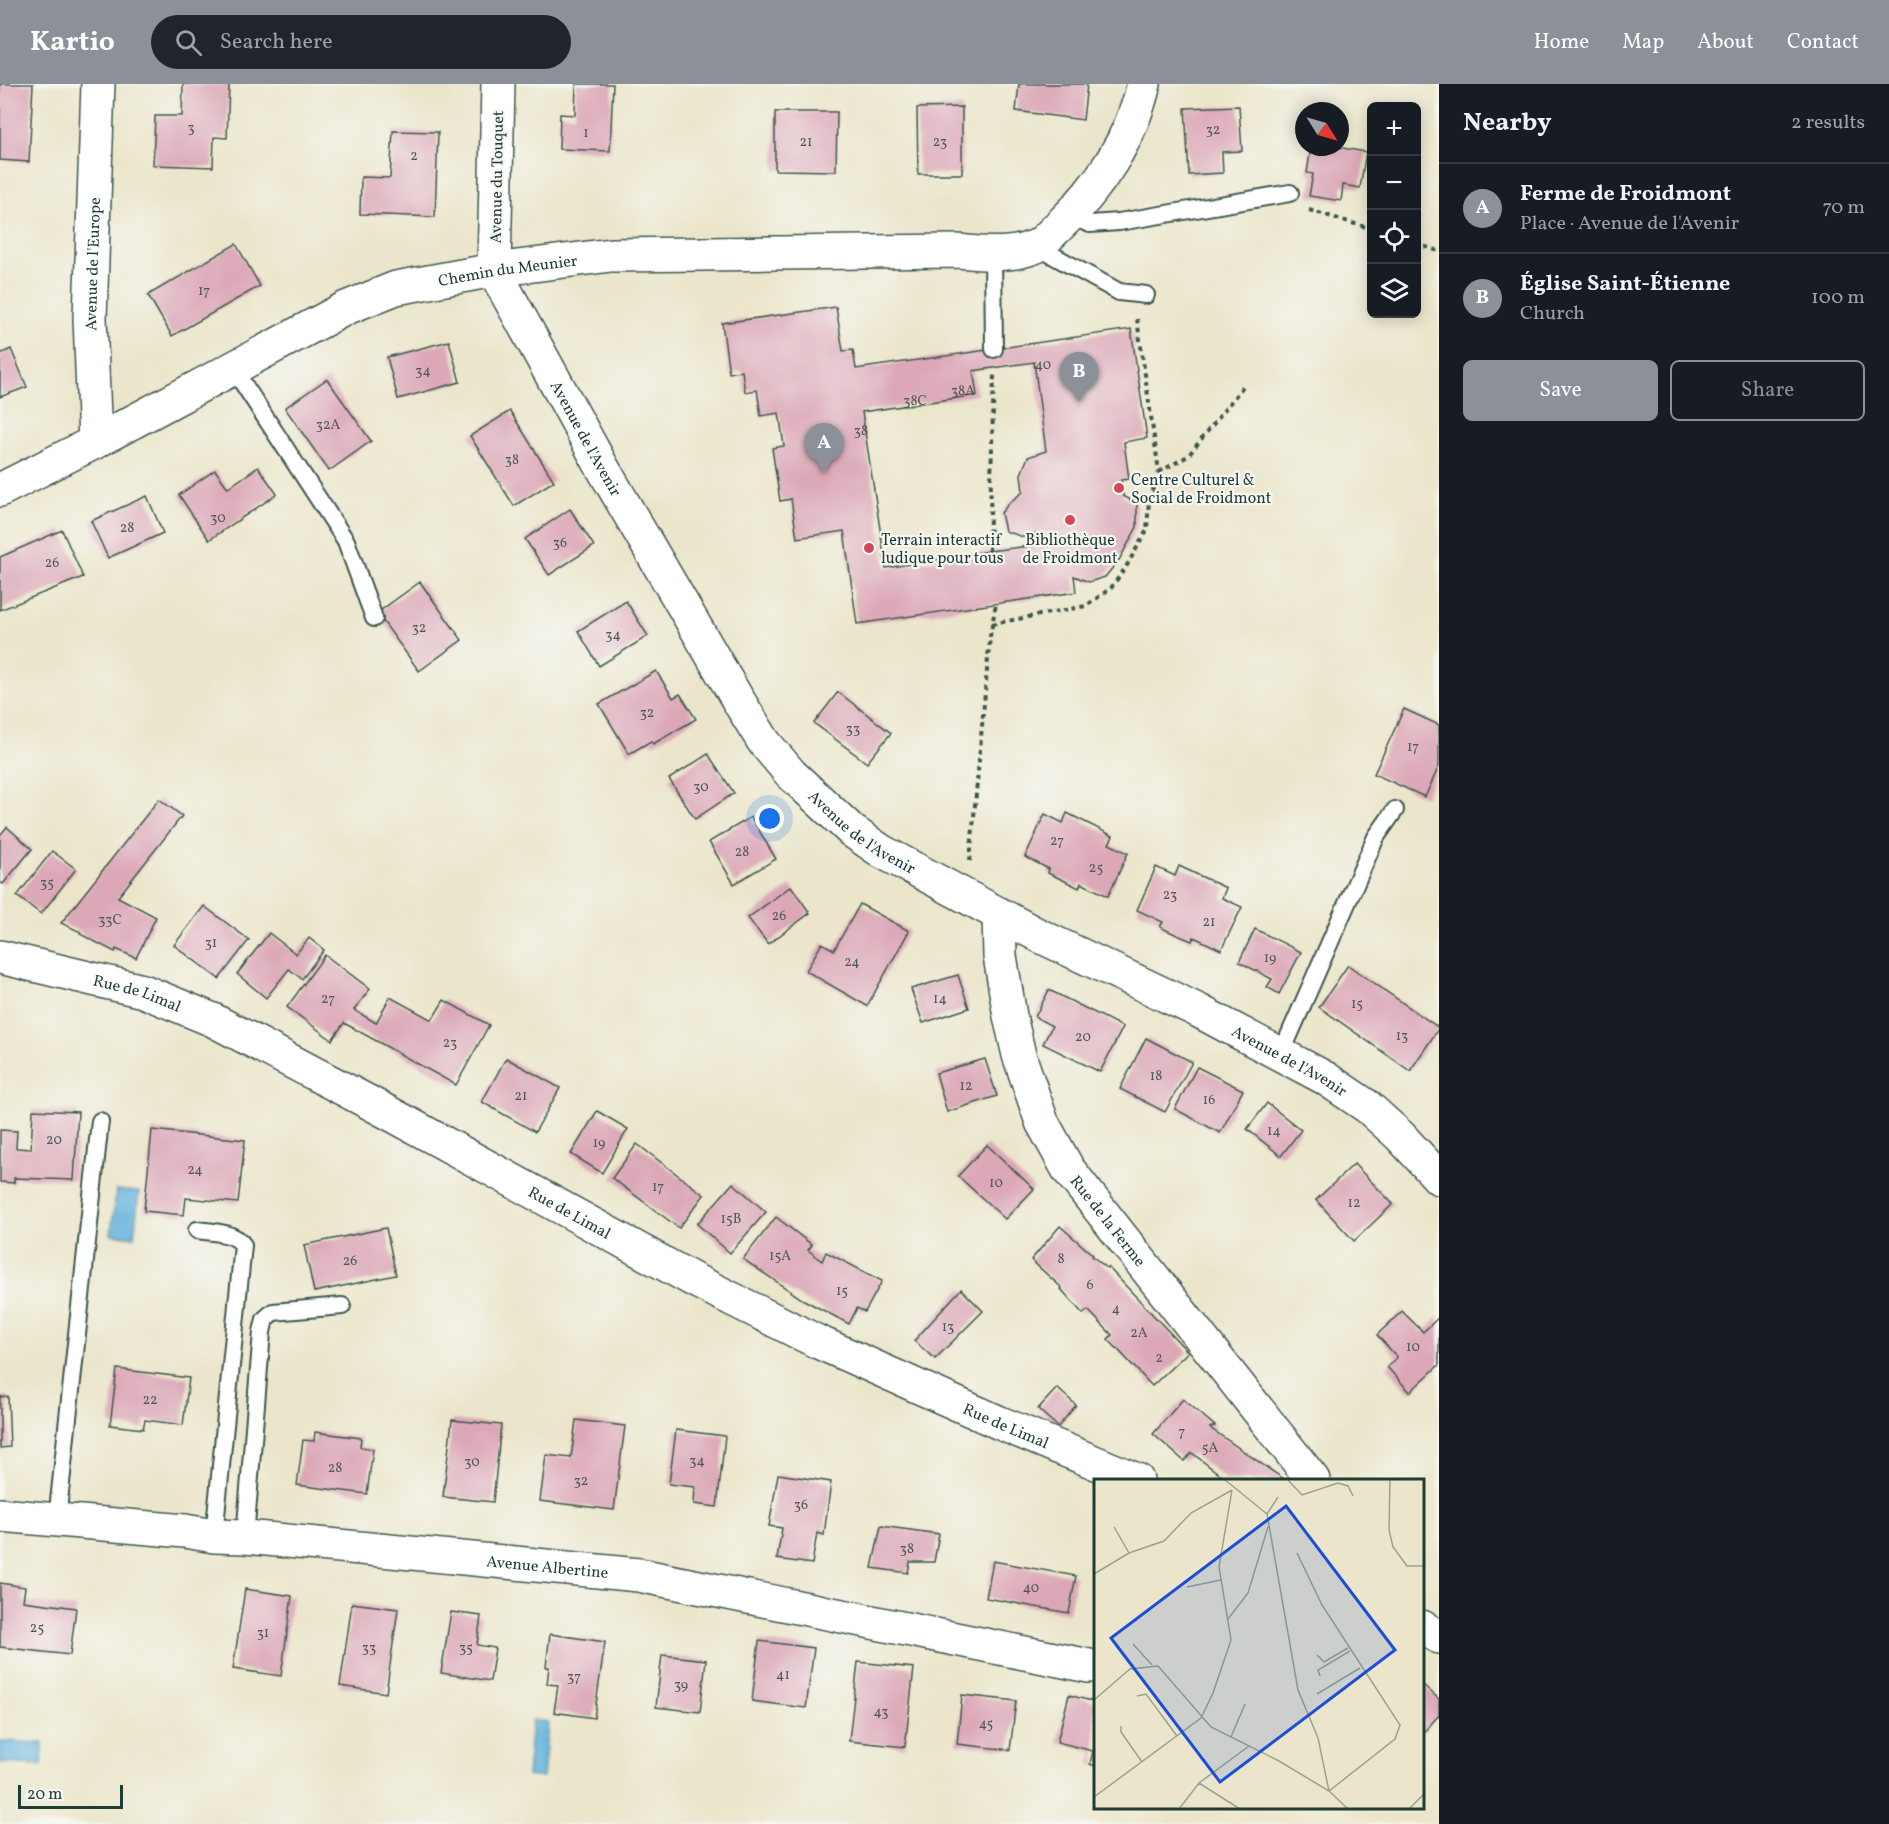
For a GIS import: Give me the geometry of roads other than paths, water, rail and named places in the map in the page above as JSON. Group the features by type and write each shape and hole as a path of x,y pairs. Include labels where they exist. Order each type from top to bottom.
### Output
{"street":[{"name":"Avenue de l'Europe","path":"95,442 90,318 98,84"},
{"name":"Avenue du Touquet","path":"494,270 498,84"},
{"path":"1054,230 1095,187 1109,166 1122,144 1140,103 1144,84"},
{"name":"Chemin du Meunier","path":"0,490 346,308 396,288 494,270 611,255 957,251 1016,253 1054,230"},
{"name":"Avenue de l'Avenir","path":"494,270 601,465 764,742 791,774 852,831 881,851 999,915 1199,1011 1325,1078 1368,1107 1439,1178"},
{"name":"Rue de la Ferme","path":"999,915 1000,956 1010,1016 1019,1055 1041,1122 1068,1169 1312,1479"},
{"name":"Rue de Limal","path":"0,957 143,991 213,1020 389,1113 694,1280 785,1326 1000,1423 1135,1479"},
{"name":"Avenue Albertine","path":"0,1515 639,1575 1089,1666"},
{"path":"1424,1628 1439,1637"}],"lane":[{"path":"1054,230 1119,222 1290,193"},
{"path":"1054,230 1119,292 1140,295"},
{"path":"993,254 994,349"},
{"path":"233,368 346,541 374,618"},
{"path":"1281,1054 1376,837 1395,810"},
{"path":"57,1520 100,1121"},
{"path":"197,1230 234,1236 243,1245 229,1537"},
{"path":"229,1537 265,1319 273,1312 342,1306"}],"water":[{"path":"116,1190 139,1192 134,1237 111,1234"},
{"path":"532,1720 548,1722 543,1778 527,1776"},
{"path":"0,1741 43,1743 42,1765 0,1763"}],"place":[{"name":"Église Saint-Étienne","path":"1079,402"},
{"name":"Ferme de Froidmont","path":"824,473"},
{"name":"Centre Culturel & Social de Froidmont","path":"1119,488"},
{"name":"Bibliothèque de Froidmont","path":"1070,520"},
{"name":"Terrain interactif ludique pour tous","path":"869,548"}]}
